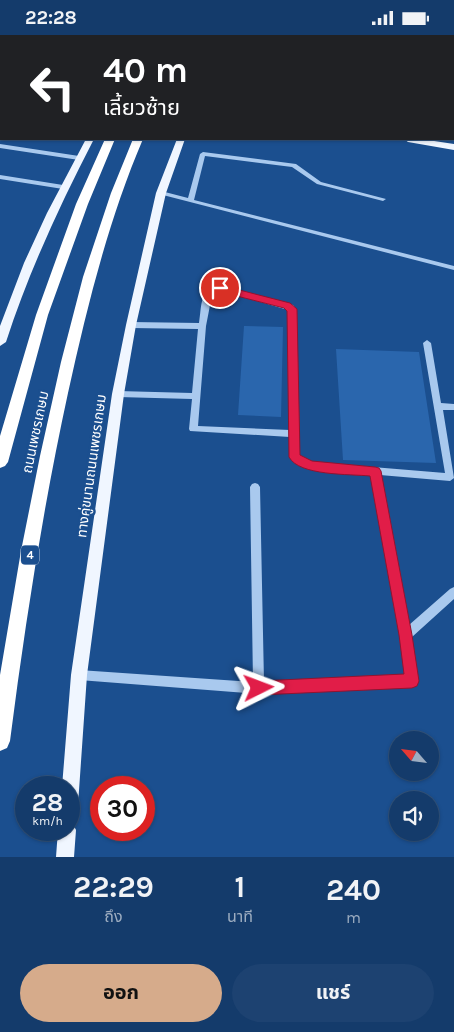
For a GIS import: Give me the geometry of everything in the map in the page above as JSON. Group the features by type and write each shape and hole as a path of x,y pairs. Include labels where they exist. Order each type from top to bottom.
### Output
{"highway":[{"name":"ถนนเพชรเกษม","path":"0,462 42,315 82,204 110,140"},
{"name":"ถนนเพชรเกษม","path":"0,741 11,659 52,429 78,319 110,210 138,140"}],"main road":[{"path":"0,342 36,246 63,187 89,140"},
{"name":"ทางคู่ขนานถนนเพชรเกษม","path":"71,776 79,675 118,394 131,325 161,193 182,140"},
{"path":"414,140 454,147"},
{"path":"65,857 66,841"}],"street":[{"path":"0,146 79,158"},
{"path":"190,200 203,154 294,165 319,183 383,199"},
{"path":"0,177 63,187"},
{"path":"161,193 454,268"},
{"path":"294,434 193,429 202,326 208,294 213,289 220,288 292,309 295,457 311,466 450,477 427,343"},
{"path":"131,325 202,326"},
{"path":"118,394 196,396"},
{"path":"438,406 454,407"},
{"path":"79,675 259,688 412,681 406,635 375,471"},
{"path":"254,487 259,688"},
{"path":"406,635 454,593"}],"building":[{"path":"244,326 283,327 281,417 238,415"},
{"path":"336,349 419,352 436,463 343,460"}],"route":[{"path":"220,288 287,305 292,309 295,457 311,466 375,471 406,635 412,681 259,688"}]}
